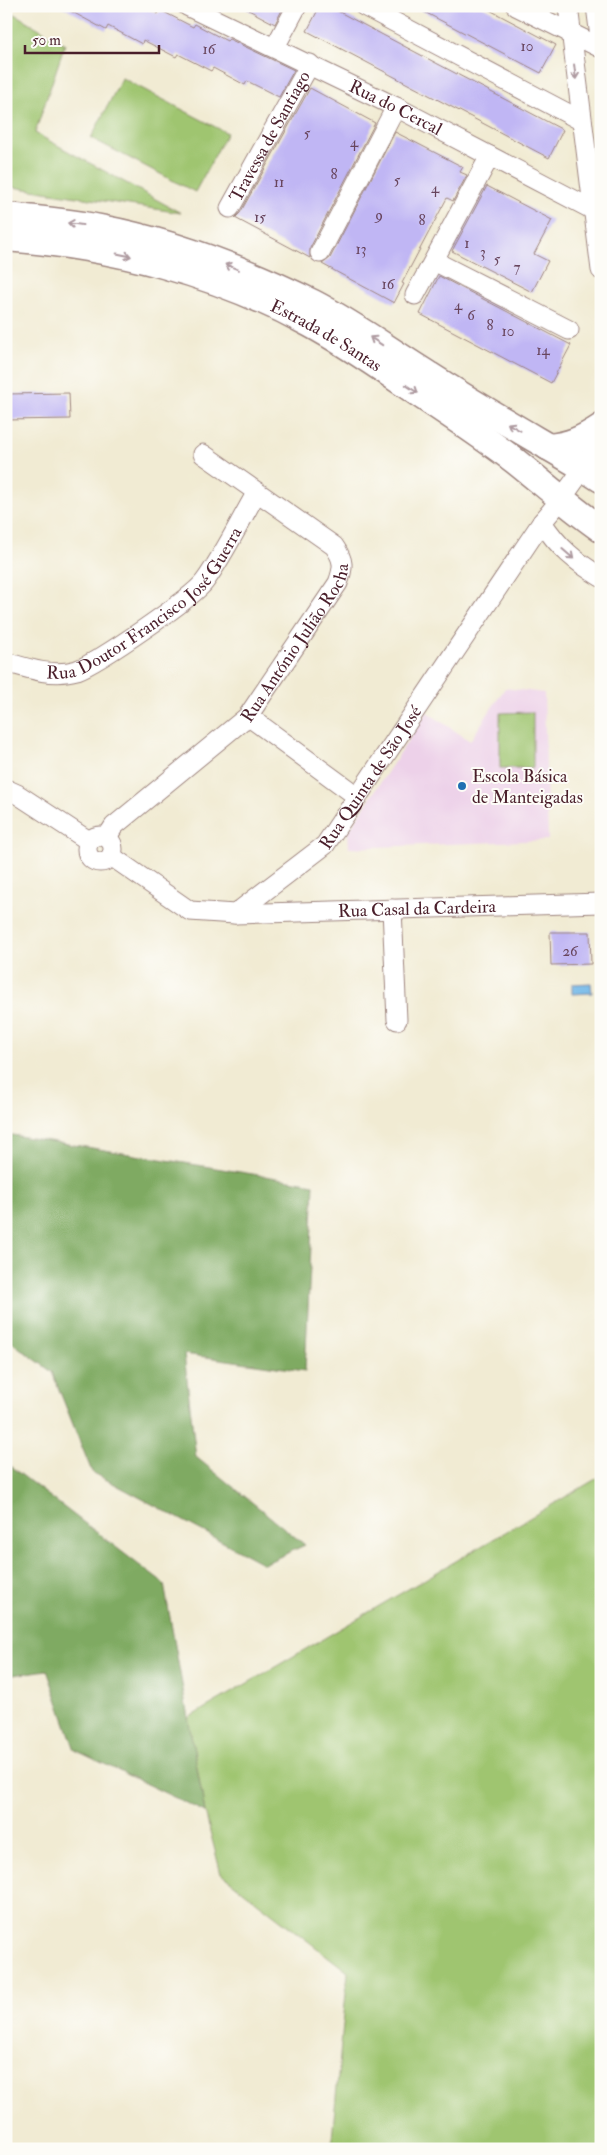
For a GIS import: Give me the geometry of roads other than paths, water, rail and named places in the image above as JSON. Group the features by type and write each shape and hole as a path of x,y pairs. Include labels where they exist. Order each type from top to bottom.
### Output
{"main road":[{"name":"Estrada de Santas","path":"6,216 100,228 151,240 207,257 258,278 314,304 346,322 477,405 593,473"},
{"name":"Estrada de Santas","path":"6,238 71,246 135,258 206,279 310,324 373,362 507,456 601,529"},
{"path":"548,446 577,442 601,427"}],"street":[{"name":"Rua do Cercal","path":"188,6 396,107 597,212"},
{"path":"275,47 297,6"},
{"path":"364,6 582,121"},
{"path":"516,6 601,47"},
{"path":"568,6 582,121 597,212 601,270"},
{"path":"596,6 601,47"},
{"name":"Travessa de Santiago","path":"230,208 310,64"},
{"path":"320,253 396,107"},
{"path":"415,295 490,156"},
{"path":"434,261 569,330"},
{"name":"Rua Quinta de São José","path":"235,914 325,845 542,522 562,500 593,473 601,439"},
{"name":"Rua António Julião Rocha","path":"98,839 248,716 338,583 342,571 342,557 334,546 203,454"},
{"name":"Rua Doutor Francisco José Guerra","path":"6,662 37,671 58,673 77,670 97,660 187,597 204,582 257,492"},
{"path":"542,522 552,538 566,553 601,577"},
{"path":"248,716 358,797"},
{"path":"6,789 98,839 87,851 93,860 102,862 111,856 190,911 235,914"},
{"name":"Rua Casal da Cardeira","path":"235,914 601,902"},
{"path":"392,909 397,1020"}],"water":[{"path":"591,983 592,993 572,994 572,984"}],"place":[{"name":"Escola Básica de Manteigadas","path":"462,786"}]}
